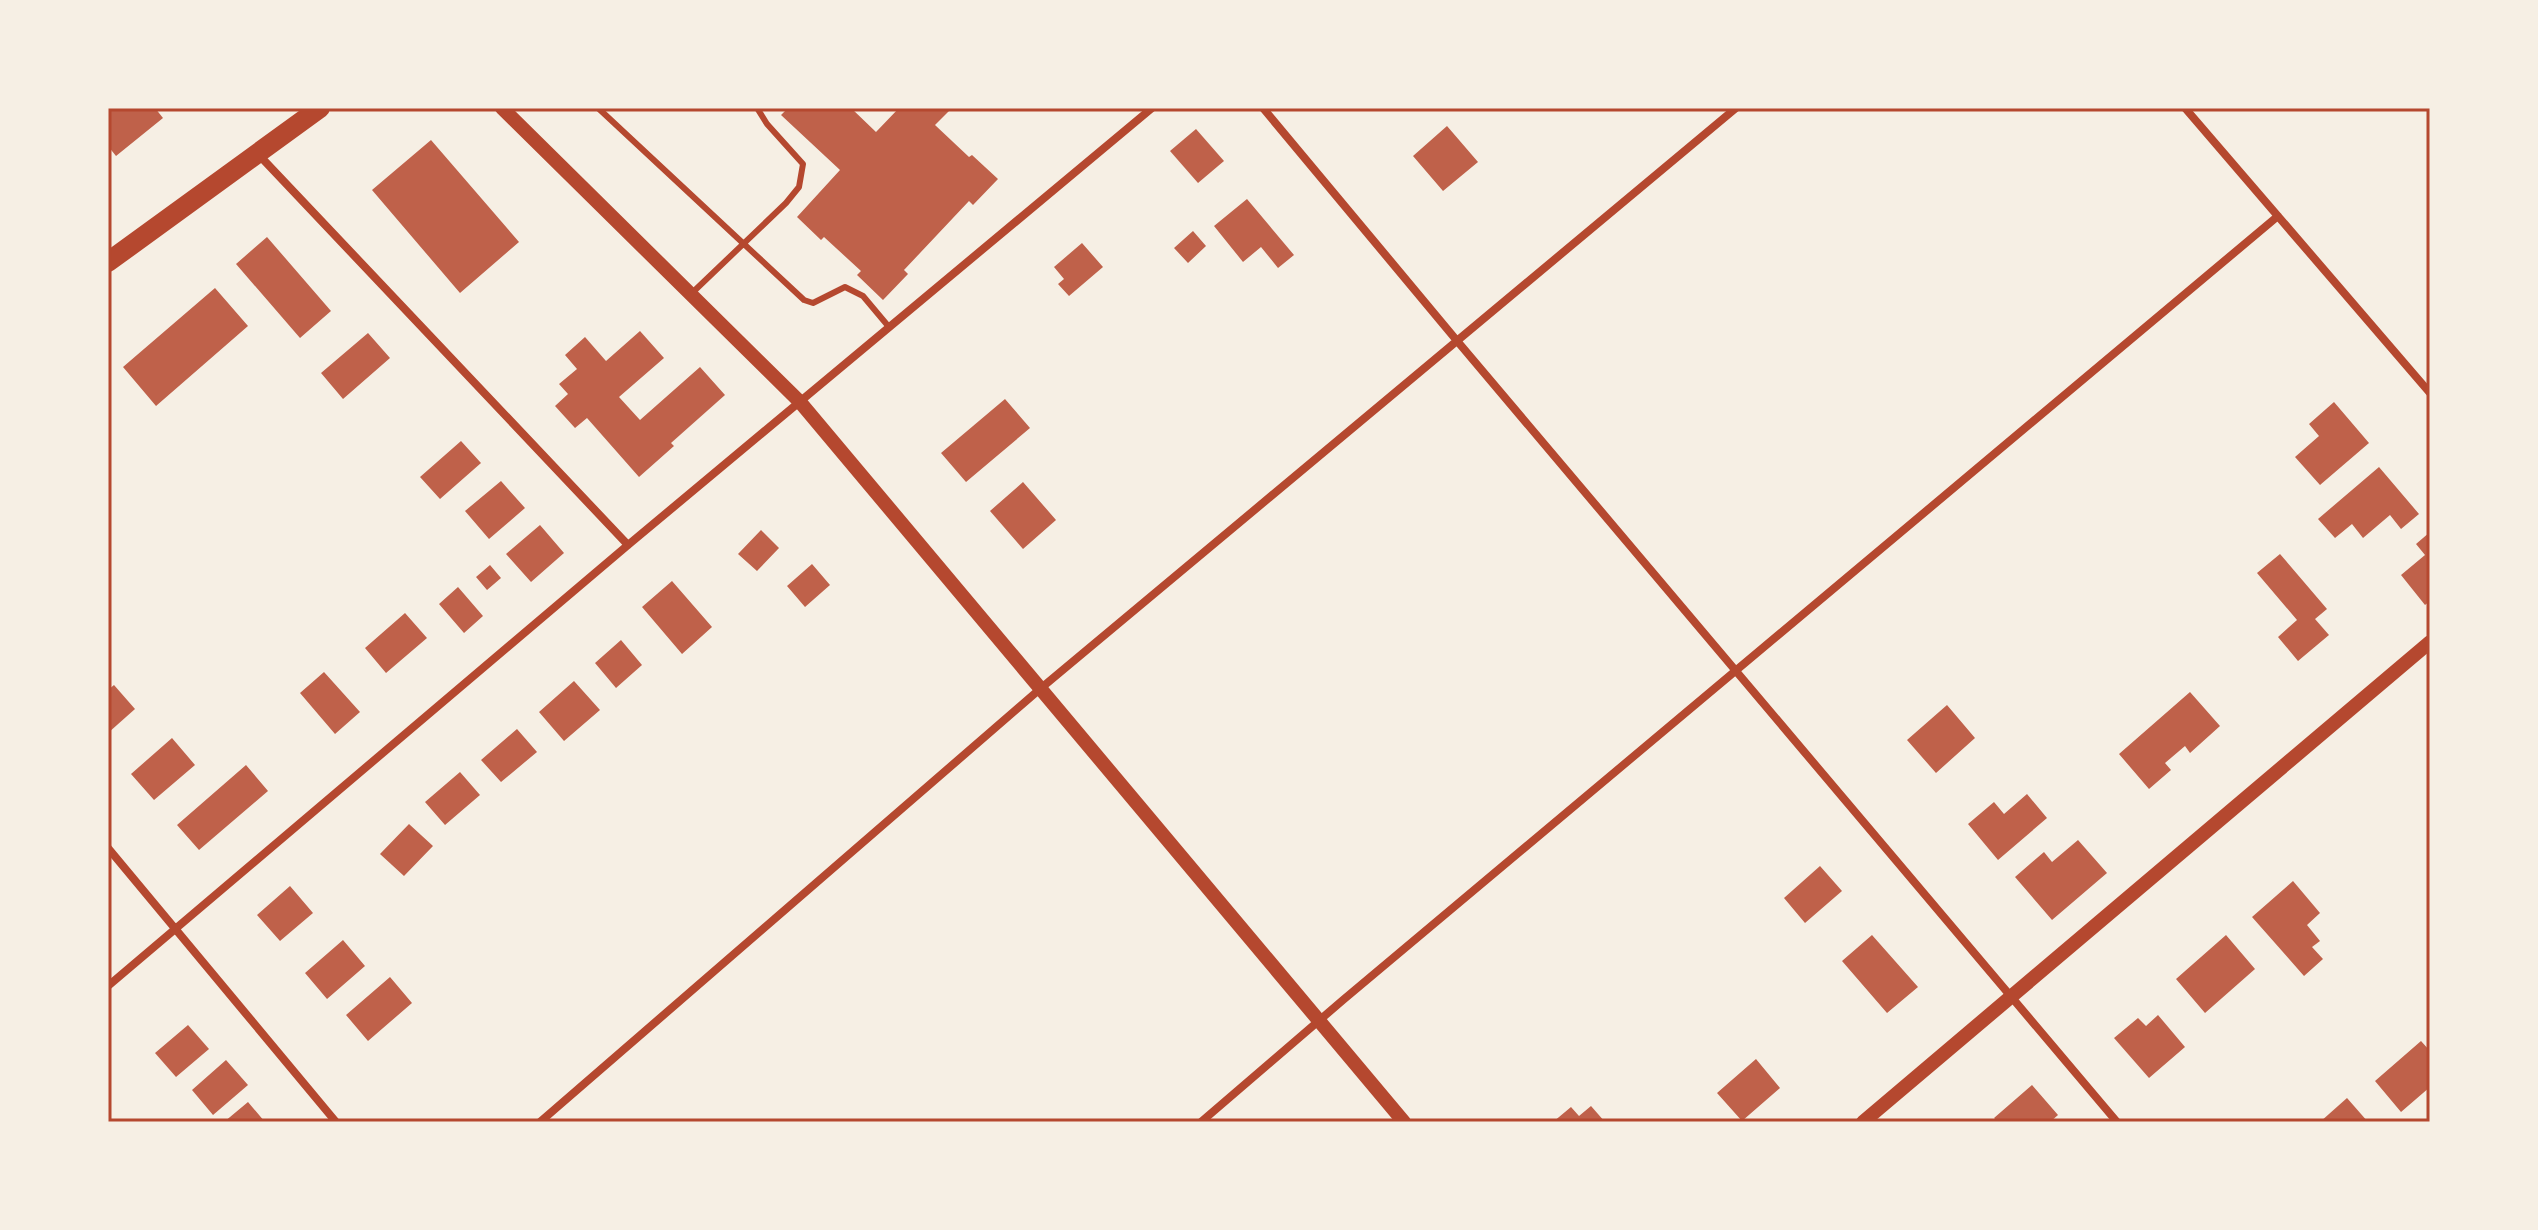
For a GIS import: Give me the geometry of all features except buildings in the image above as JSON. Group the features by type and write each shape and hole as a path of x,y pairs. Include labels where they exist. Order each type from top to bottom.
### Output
{"main road":[{"path":"108,262 320,108"}],"street":[{"path":"502,108 800,402 1404,1122"},
{"path":"108,986 628,545 1152,108"},
{"path":"1263,108 2117,1122"},
{"path":"540,1122 1040,689 1736,108"},
{"path":"2185,108 2430,393"},
{"path":"257,154 628,545"},
{"path":"1201,1122 2278,216"},
{"path":"1863,1122 2430,642"},
{"path":"108,848 336,1122"}],"lane":[{"path":"598,108 804,300 813,303 845,287 854,290 889,327"},
{"path":"692,293 744,246 799,187 803,164 767,124 757,108"}]}
